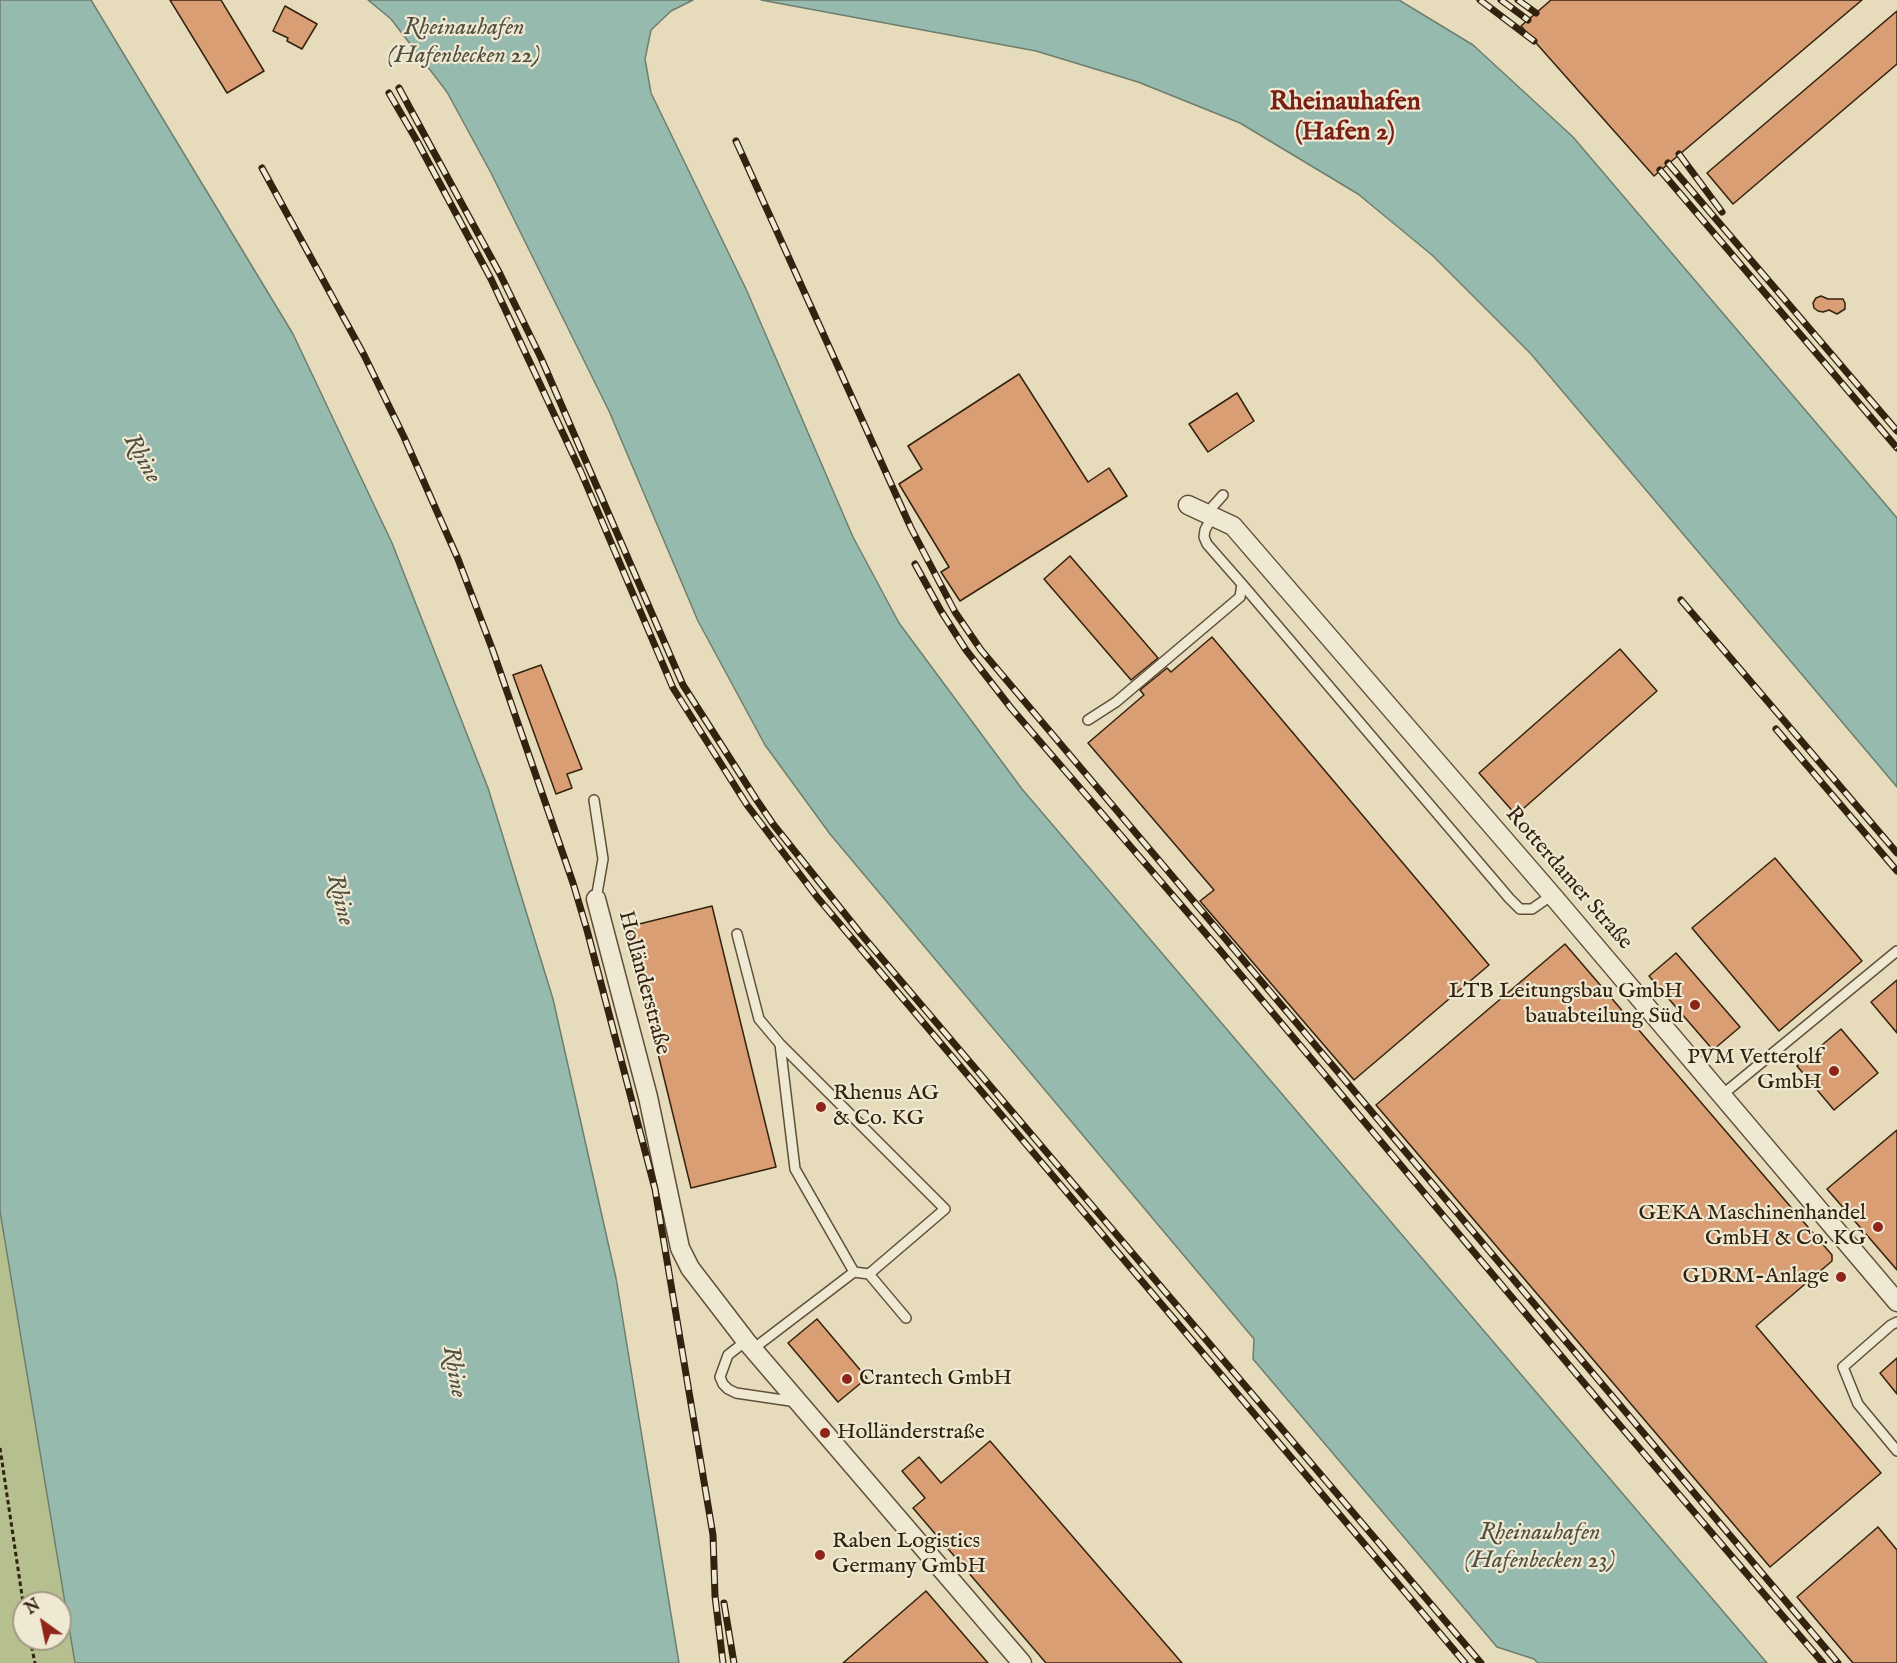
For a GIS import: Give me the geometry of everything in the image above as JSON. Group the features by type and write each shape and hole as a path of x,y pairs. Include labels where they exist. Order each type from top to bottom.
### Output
{"street":[{"name":"Rotterdamer Straße","path":"1188,505 1233,526 1552,895 1897,1302"},
{"name":"Holländerstraße","path":"596,899 648,1097 680,1248 690,1268 749,1345 1022,1663"}],"lane":[{"path":"1223,495 1209,516 1204,530 1207,544 1509,898 1520,909 1532,909 1552,895"},
{"path":"1089,720 1116,702 1240,597 1242,584"},
{"path":"594,800 603,859 596,899"},
{"path":"738,934 759,1019 780,1044 945,1209 869,1274"},
{"path":"1722,1095 1897,951"},
{"path":"780,1044 795,1169 854,1272"},
{"path":"798,1402 736,1393 723,1384 720,1377 728,1355 749,1345 854,1272 869,1274 906,1318"},
{"path":"1897,1322 1843,1367 1858,1404 1897,1451"}],"path":[{"path":"0,1448 21,1591"}],"green space":[{"path":"0,1211 63,1591 12,1591 12,1651 72,1651 72,1645 75,1663 0,1663"}],"water":[{"name":"Rhine","path":"0,0 91,0 293,334 392,543 488,788 553,999 616,1278 679,1663 75,1663 72,1645 72,1591 63,1591 0,1211"},
{"name":"Rheinauhafen (Hafenbecken 23)","path":"368,0 693,0 671,11 651,30 645,59 651,93 746,289 853,537 899,623 1022,789 1767,1663 1538,1663 1534,1659 1497,1647 1253,1359 1254,1339 830,834 765,745 698,621 609,411 491,173 447,92 391,19"},
{"path":"761,0 1399,0 1473,45 1573,137 1897,518 1897,787 1531,354 1432,255 1358,194 1240,123 1138,82 1036,51"}],"building":[{"path":"170,0 221,0 264,71 227,93"},
{"path":"1551,0 1862,0 1654,176 1521,26"},
{"path":"285,6 317,24 302,49 287,41 288,38 273,31"},
{"path":"1897,11 1897,64 1733,204 1707,173"},
{"path":"1821,296 1828,299 1843,299 1845,309 1837,314 1829,310 1818,311 1814,308 1813,303"},
{"path":"1019,374 1088,482 1109,468 1127,496 960,601 941,572 949,567 899,484 922,469 908,446"},
{"path":"1237,393 1254,421 1208,452 1189,424"},
{"path":"1070,556 1158,658 1131,680 1044,579"},
{"path":"1212,637 1489,965 1354,1080 1200,901 1214,890 1088,743 1144,695 1140,690 1167,668 1171,672"},
{"path":"1620,649 1657,691 1516,815 1479,773"},
{"path":"541,665 582,769 567,774 572,788 556,794 513,675"},
{"path":"1775,858 1862,961 1779,1031 1692,928"},
{"path":"712,906 776,1167 691,1188 627,927"},
{"path":"1565,944 1832,1255 1832,1261 1756,1326 1881,1473 1770,1567 1376,1105"},
{"path":"1676,953 1740,1027 1713,1050 1649,976"},
{"path":"1897,980 1897,1033 1871,1002"},
{"path":"1841,1029 1878,1073 1834,1110 1797,1066"},
{"name":"GEKA Maschinenhandel GmbH & Co. KG","path":"1897,1130 1897,1270 1827,1189"},
{"path":"817,1319 867,1378 838,1402 788,1343"},
{"path":"1897,1358 1897,1394 1880,1373"},
{"path":"990,1441 1182,1663 1046,1663 913,1508 925,1498 902,1471 919,1457 941,1483"},
{"path":"1878,1527 1897,1550 1897,1663 1853,1663 1797,1597"},
{"path":"926,1591 988,1663 843,1663"}],"railway":[{"path":"1480,0 1534,41"},
{"path":"1501,0 1528,20"},
{"path":"1518,0 1536,13"},
{"path":"399,88 500,274 541,358 683,685 773,824 861,934 1481,1663"},
{"path":"389,93 491,279 581,472 673,688 747,805 817,897 1465,1663"},
{"path":"736,141 911,528 955,612 981,650 1838,1663"},
{"path":"1679,154 1722,212"},
{"path":"1668,163 1897,431"},
{"path":"262,168 364,355 404,437 458,559 493,651 573,883 655,1189 713,1535 715,1596 723,1663"},
{"path":"1660,170 1897,448"},
{"path":"915,564 966,650 1011,708 1219,949 1823,1663"},
{"path":"1681,600 1897,853"},
{"path":"1776,729 1897,871"},
{"path":"724,1603 734,1663"}],"place":[{"name":"LTB Leitungsbau GmbH bauabteilung Süd","path":"1695,1005"},
{"name":"PVM Vetterolf GmbH","path":"1834,1071"},
{"name":"Rhenus AG & Co. KG","path":"821,1107"},
{"name":"GEKA Maschinenhandel GmbH & Co. KG","path":"1878,1227"},
{"name":"GDRM-Anlage","path":"1841,1277"},
{"name":"Crantech GmbH","path":"847,1379"},
{"name":"Holländerstraße","path":"825,1433"},
{"name":"Raben Logistics Germany GmbH","path":"820,1555"}],"district":[{"name":"Rheinauhafen (Hafen 2)","path":"1345,119"}],"water label":[{"name":"Rheinauhafen (Hafenbecken 22)","path":"464,43"}]}
